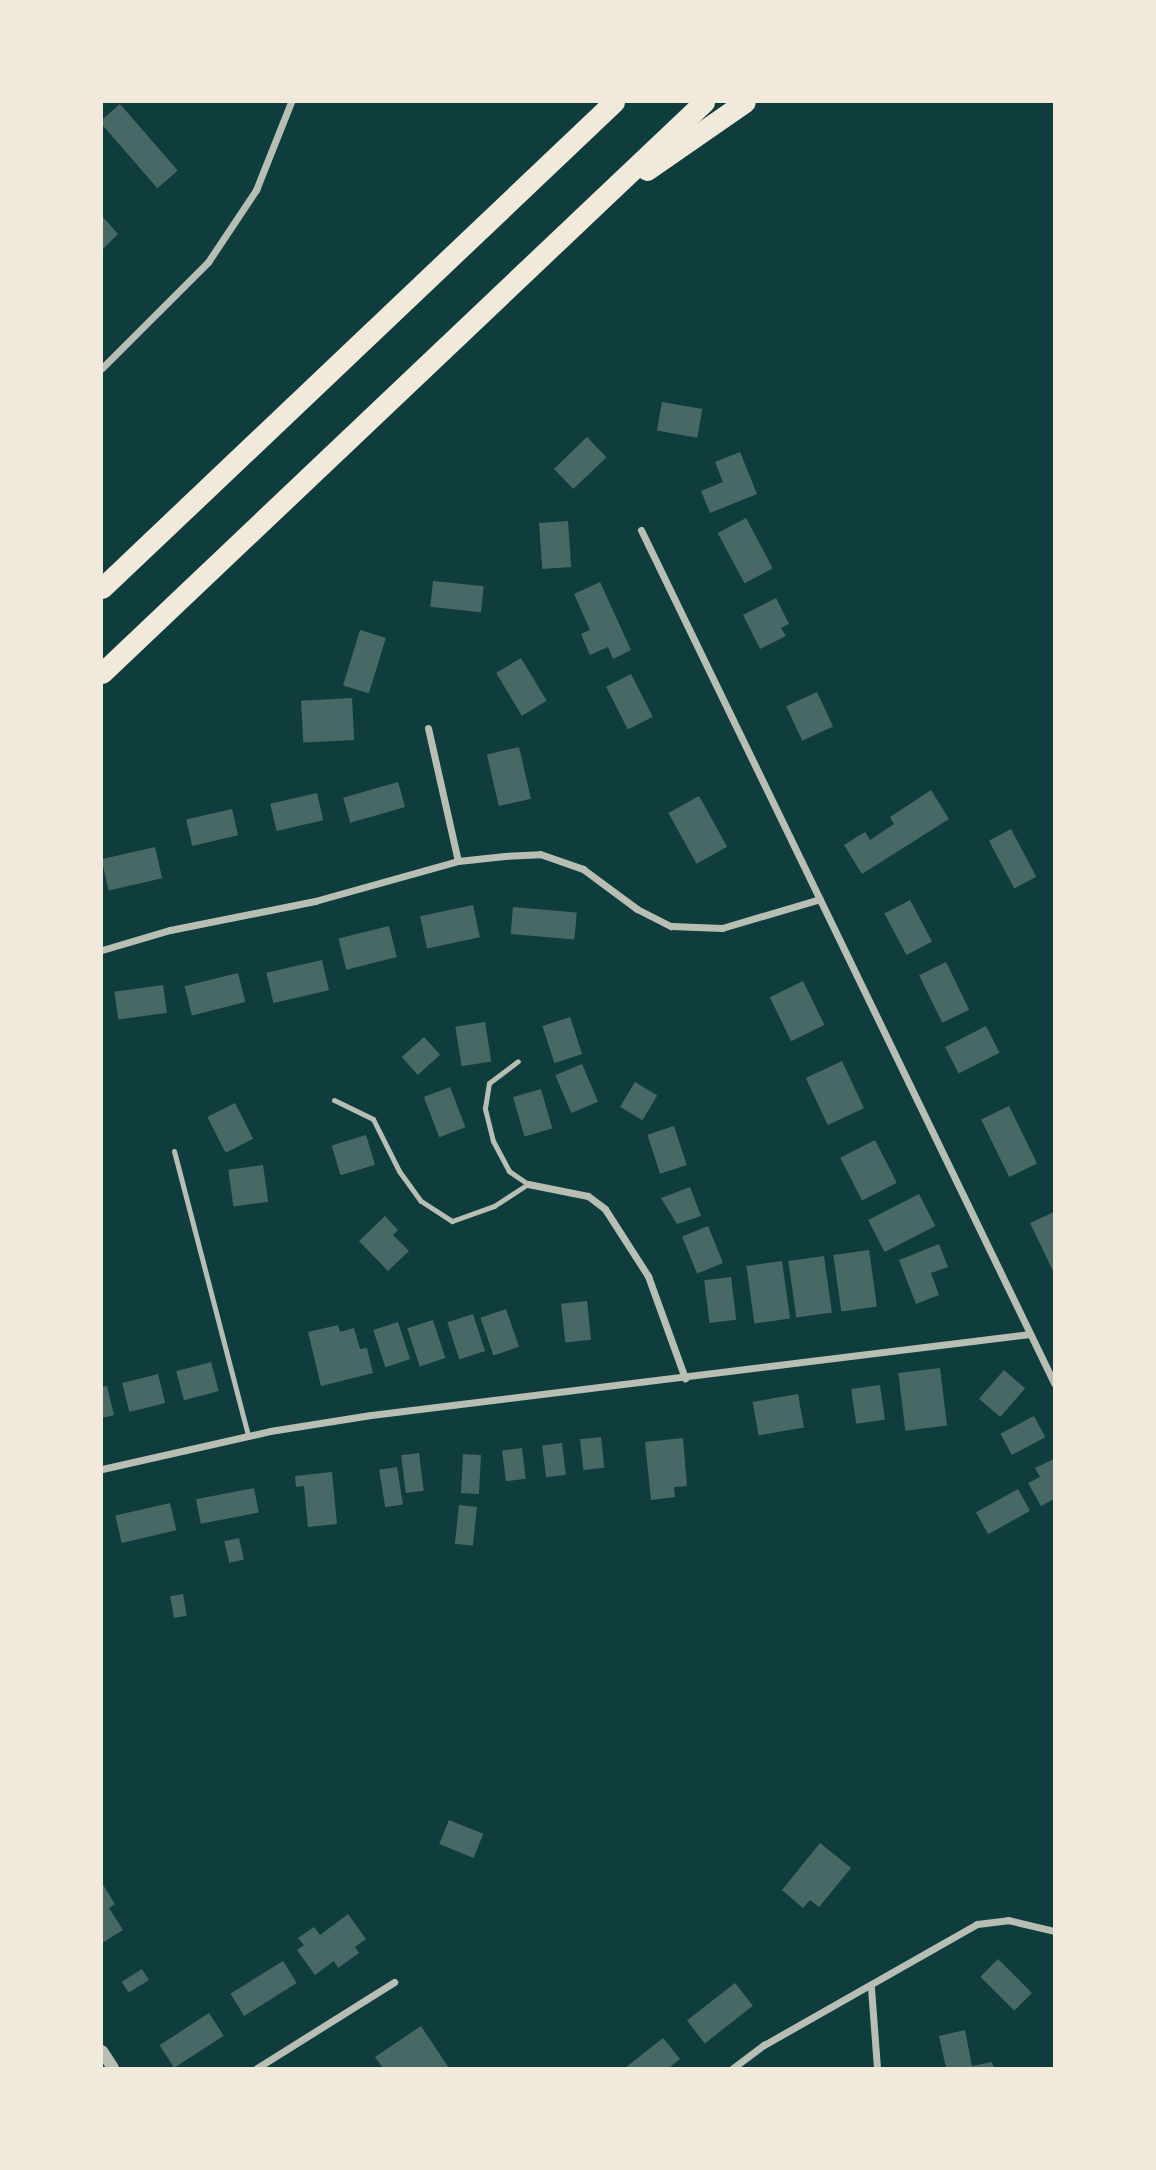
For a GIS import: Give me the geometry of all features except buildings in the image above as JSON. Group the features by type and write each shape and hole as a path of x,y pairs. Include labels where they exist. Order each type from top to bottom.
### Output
{"highway":[{"path":"102,588 614,102"},
{"path":"102,673 705,102"},
{"path":"584,214 745,102"}],"street":[{"path":"102,368 208,261 256,190 291,102"},
{"path":"641,530 1055,1383"},
{"path":"428,728 458,861"},
{"path":"102,950 170,930 315,901 458,861 540,854 583,869 638,909 671,926 722,928 820,899"},
{"path":"528,1184 587,1196 605,1209 648,1276 685,1378"},
{"path":"102,1469 248,1436 371,1415 1030,1334"},
{"path":"733,2068 764,2045 871,1988 977,1924 1008,1920 1055,1931"},
{"path":"257,2068 394,1983"},
{"path":"871,1988 877,2068"},
{"path":"102,2051 113,2068"}],"lane":[{"path":"334,1100 373,1119 399,1171 438,1216 452,1221 494,1206 528,1184 509,1171 494,1141 485,1108 489,1083 518,1061"},
{"path":"174,1151 248,1436"}]}
